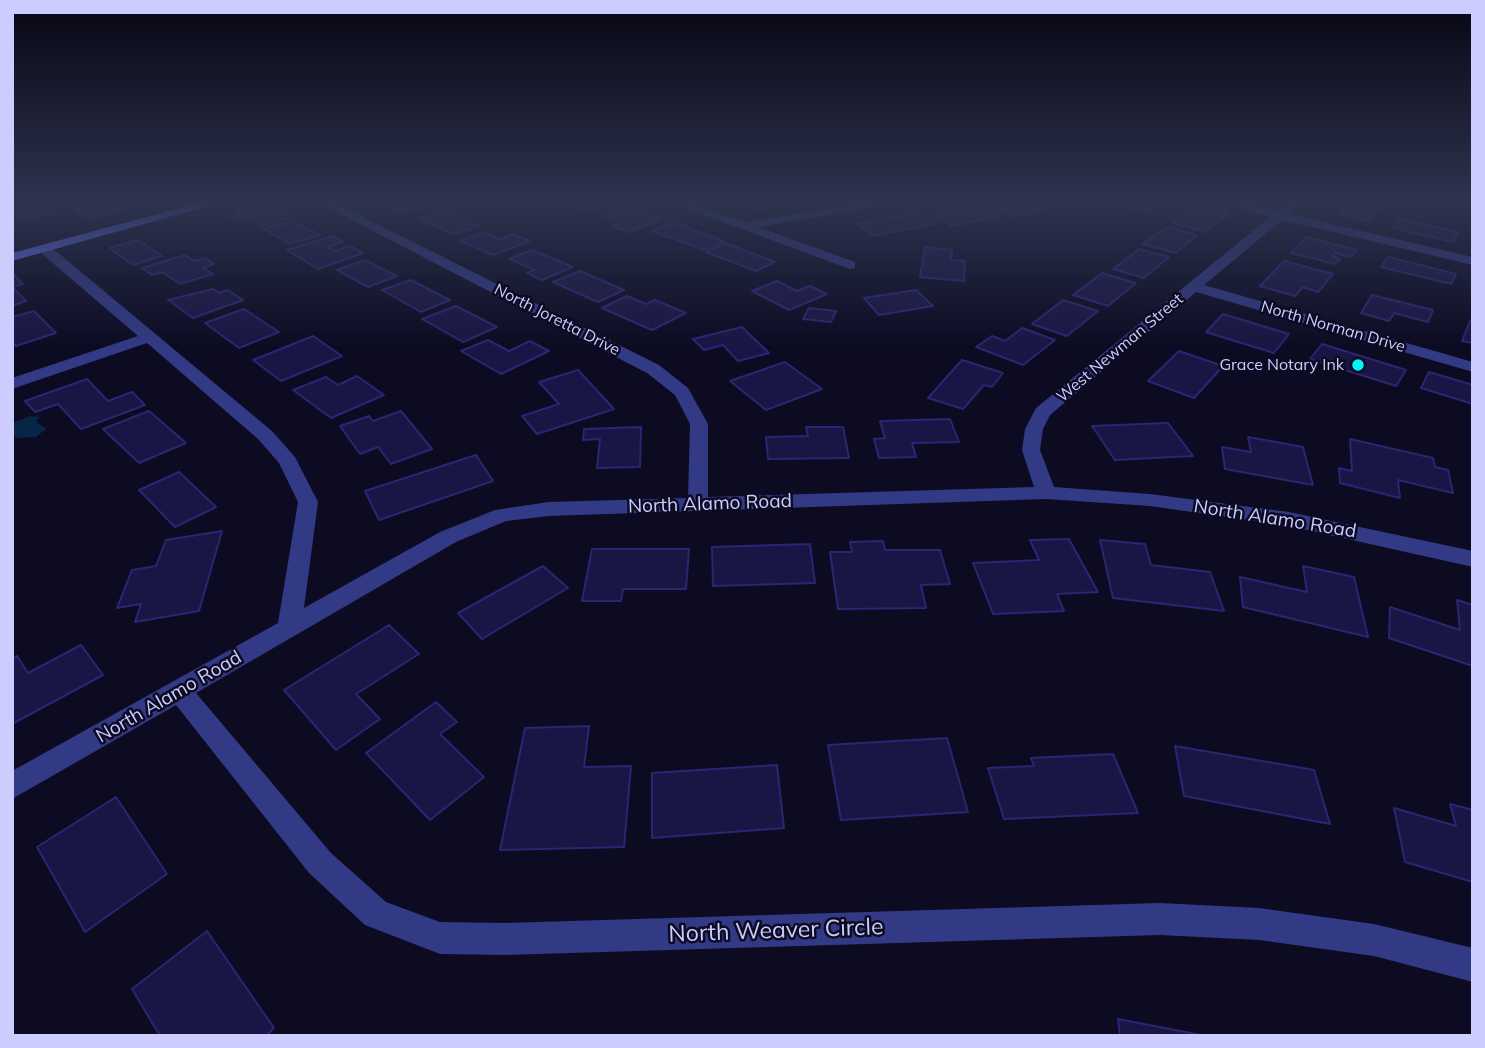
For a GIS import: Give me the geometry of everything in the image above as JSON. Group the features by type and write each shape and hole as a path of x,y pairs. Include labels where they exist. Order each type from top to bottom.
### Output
{"street":[{"path":"12,257 37,251"},
{"path":"47,251 265,435 288,461 307,502 289,628"},
{"name":"North Joretta Drive","path":"420,251 653,369 682,393 699,424 698,504"},
{"path":"811,251 850,265"},
{"name":"West Newman Street","path":"1046,493 1031,450 1034,429 1042,412 1238,251"},
{"path":"1430,251 1473,261"},
{"name":"North Norman Drive","path":"1194,287 1473,367"},
{"path":"12,384 149,337"},
{"name":"North Alamo Road","path":"12,786 448,537 502,515 548,509 1046,493 1150,499 1289,519 1473,559"},
{"name":"North Weaver Circle","path":"179,691 320,863 376,914 440,938 505,939 1160,919 1259,924 1374,940 1473,965"}],"water":[{"path":"31,416 40,417 36,421 46,429 36,437 17,438 12,434 12,423"}],"building":[{"path":"113,251 154,251 162,256 133,265"},
{"path":"288,251 363,253 318,269"},
{"path":"483,251 504,251 493,255"},
{"path":"534,251 573,267 542,280 527,273 535,270 509,259"},
{"path":"746,251 775,262 756,271 706,252"},
{"path":"924,251 952,251 951,260 965,261 964,281 920,277"},
{"path":"1137,251 1169,257 1144,278 1113,269"},
{"path":"1356,251 1350,257 1335,253 1332,256 1340,259 1335,264 1291,253"},
{"path":"185,255 194,261 205,258 214,264 203,268 213,274 180,284 162,272 152,275 142,268"},
{"path":"1388,257 1456,274 1451,284 1381,267"},
{"path":"365,260 397,276 368,287 337,270"},
{"path":"1284,261 1333,274 1318,292 1303,287 1295,296 1260,286"},
{"path":"580,271 624,290 598,302 553,282"},
{"path":"12,273 23,284 12,287"},
{"path":"1102,273 1136,283 1108,306 1073,295"},
{"path":"411,280 450,300 421,312 382,290"},
{"path":"777,281 797,291 810,286 827,294 789,310 752,291"},
{"path":"12,287 26,301 12,306"},
{"path":"213,289 220,293 228,290 243,300 193,318 168,300"},
{"path":"916,290 933,306 879,315 864,298"},
{"path":"1372,295 1433,310 1428,322 1394,313 1389,321 1361,313"},
{"path":"627,296 646,304 655,300 686,313 652,330 602,308"},
{"path":"1063,300 1098,311 1067,336 1032,324"},
{"path":"456,306 497,327 463,342 422,319"},
{"path":"809,308 836,311 831,322 803,319"},
{"path":"244,309 279,332 239,348 205,323"},
{"path":"34,311 56,333 16,346 12,342 12,317"},
{"path":"1223,314 1289,334 1274,353 1206,332"},
{"path":"1470,321 1473,321 1473,343 1462,341"},
{"path":"742,327 769,353 738,361 723,345 704,350 693,339"},
{"path":"1022,328 1055,340 1023,365 976,347 992,336 1005,341"},
{"path":"313,336 342,356 281,381 253,360"},
{"path":"488,340 509,351 530,341 549,351 501,374 461,351"},
{"name":"Grace Notary Ink","path":"1322,344 1406,370 1396,386 1310,359"},
{"path":"1179,351 1223,366 1194,398 1148,381"},
{"path":"962,360 1003,373 992,387 984,385 963,409 928,398"},
{"path":"785,362 822,389 766,410 730,381"},
{"path":"578,370 614,409 537,434 522,416 559,404 539,382"},
{"path":"1429,372 1473,385 1473,404 1421,388"},
{"path":"357,376 384,395 331,418 293,390 326,377 338,385"},
{"path":"87,379 108,401 132,392 145,405 81,429 58,404 35,412 25,401"},
{"path":"149,411 186,443 139,463 103,429"},
{"path":"401,411 432,449 391,464 378,447 360,454 340,426 369,416 373,421"},
{"path":"950,419 959,442 912,443 916,457 879,458 874,439 885,438 880,421"},
{"path":"1168,423 1193,456 1115,460 1092,426"},
{"path":"641,427 640,467 597,468 600,439 583,440 584,429"},
{"path":"806,427 843,427 849,458 768,459 766,437 808,436"},
{"path":"1248,437 1303,447 1313,485 1225,469 1222,447 1251,452"},
{"path":"1350,439 1433,458 1435,467 1448,470 1453,493 1398,480 1400,498 1340,483 1339,468 1352,471"},
{"path":"476,455 493,481 379,520 365,491"},
{"path":"179,472 216,507 175,527 139,490"},
{"path":"222,531 199,611 135,622 141,604 117,608 132,570 156,566 166,540"},
{"path":"1069,539 1098,592 1057,594 1064,611 993,614 973,563 1039,560 1030,540"},
{"path":"1100,540 1145,544 1151,565 1210,572 1224,611 1113,598"},
{"path":"883,541 885,550 940,550 950,584 921,585 926,608 838,609 830,552 852,552 850,542"},
{"path":"810,544 815,583 713,586 712,547"},
{"path":"592,549 689,549 686,589 623,589 621,601 582,601"},
{"path":"543,566 568,588 482,639 458,613"},
{"path":"1303,566 1354,577 1368,637 1243,607 1240,577 1307,592"},
{"path":"1457,600 1473,605 1473,666 1389,638 1390,607 1460,630"},
{"path":"389,625 419,654 356,694 380,719 336,750 284,690"},
{"path":"81,645 103,675 12,724 12,659 17,656 28,673"},
{"path":"436,702 457,722 440,734 484,777 430,820 366,753"},
{"path":"589,726 584,767 631,766 624,847 500,850 525,728"},
{"path":"947,738 968,812 841,820 828,745"},
{"path":"1175,746 1314,770 1330,824 1184,796"},
{"path":"1113,754 1138,813 1004,819 988,768 1034,766 1031,758"},
{"path":"777,765 784,828 652,838 652,773"},
{"path":"116,797 167,874 85,932 37,847"},
{"path":"1450,804 1473,810 1473,882 1405,862 1394,808 1456,826"},
{"path":"207,931 274,1028 266,1036 160,1036 132,989"},
{"path":"1118,1019 1206,1036 1120,1036"}],"place":[{"name":"Grace Notary Ink","path":"1358,365"}]}
